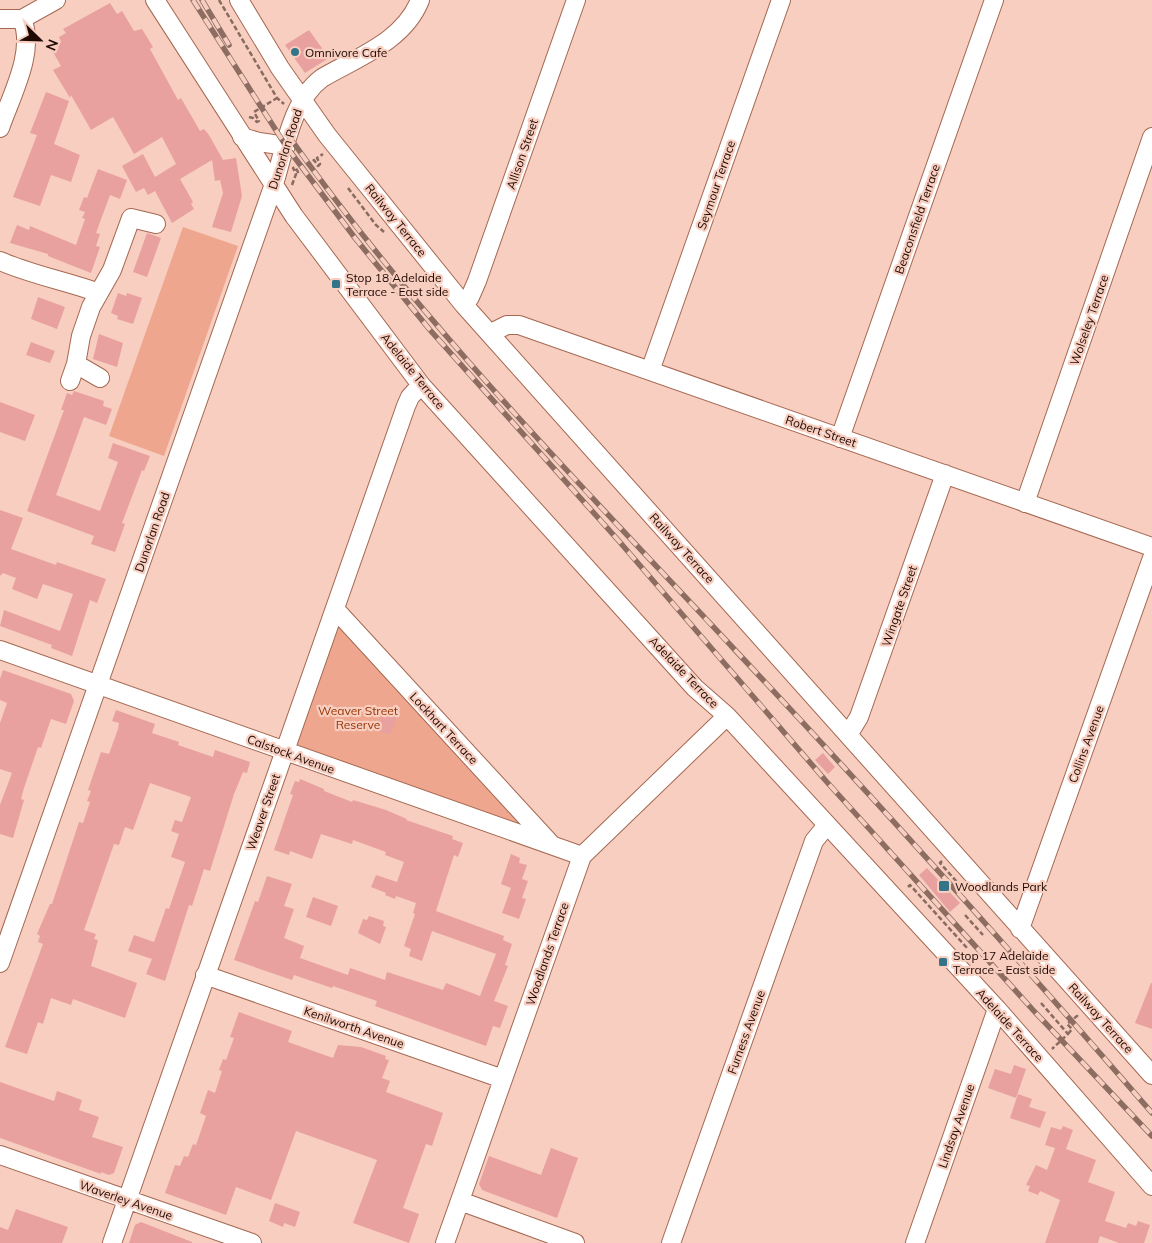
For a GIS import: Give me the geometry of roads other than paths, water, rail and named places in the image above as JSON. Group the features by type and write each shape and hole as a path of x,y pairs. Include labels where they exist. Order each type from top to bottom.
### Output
{"street":[{"path":"0,19 22,19 56,0"},
{"name":"Adelaide Terrace","path":"155,0 294,216 421,386 695,688 727,716 828,825 996,1009 1152,1186"},
{"name":"Railway Terrace","path":"239,0 294,103 327,135 464,305 1152,1075"},
{"path":"294,103 322,78 398,34 411,20 420,0"},
{"name":"Allison Street","path":"464,305 477,281 576,0"},
{"name":"Seymour Terrace","path":"650,371 781,0"},
{"name":"Beaconsfield Terrace","path":"840,438 994,0"},
{"path":"0,128 26,55 28,31 22,19"},
{"name":"Dunorlan Road","path":"0,964 274,184 286,146 294,103"},
{"path":"238,130 259,142 286,146"},
{"name":"Wolseley Terrace","path":"1025,503 1152,137"},
{"path":"70,381 76,364 81,336 99,293 112,270 131,218 156,224"},
{"path":"0,261 28,272 58,279 99,293"},
{"name":"Robert Street","path":"491,333 507,325 519,325 1152,547"},
{"path":"76,364 100,378"},
{"name":"Weaver Street","path":"112,1243 406,406 410,397 421,386"},
{"name":"Wingate Street","path":"848,735 855,726 861,712 945,474"},
{"name":"Collins Avenue","path":"1020,929 1152,558"},
{"name":"Lockhart Terrace","path":"335,609 553,846"},
{"name":"Calstock Avenue","path":"0,650 582,856"},
{"name":"Woodlands Terrace","path":"445,1243 582,856 727,716"},
{"name":"Furness Avenue","path":"671,1243 814,841 828,825"},
{"name":"Kenilworth Avenue","path":"205,976 503,1079"},
{"name":"Lindsay Avenue","path":"916,1243 996,1009"},
{"name":"Waverley Avenue","path":"0,1155 252,1243"},
{"path":"460,1201 575,1243"}],"railway":[{"path":"193,0 286,146 355,238 430,330 618,540 826,781 1033,1010 1152,1136"},
{"path":"202,0 229,45"},
{"path":"288,135 338,204 391,271 502,400 893,821 998,937 1152,1113"}],"place":[{"name":"Omnivore Cafe","path":"295,52"},
{"name":"Stop 18 Adelaide Terrace - East side","path":"336,284"},
{"name":"Woodlands Park","path":"944,886"},
{"name":"Stop 17 Adelaide Terrace - East side","path":"943,962"}],"park label":[{"name":"Weaver Street Reserve","path":"358,717"}]}
